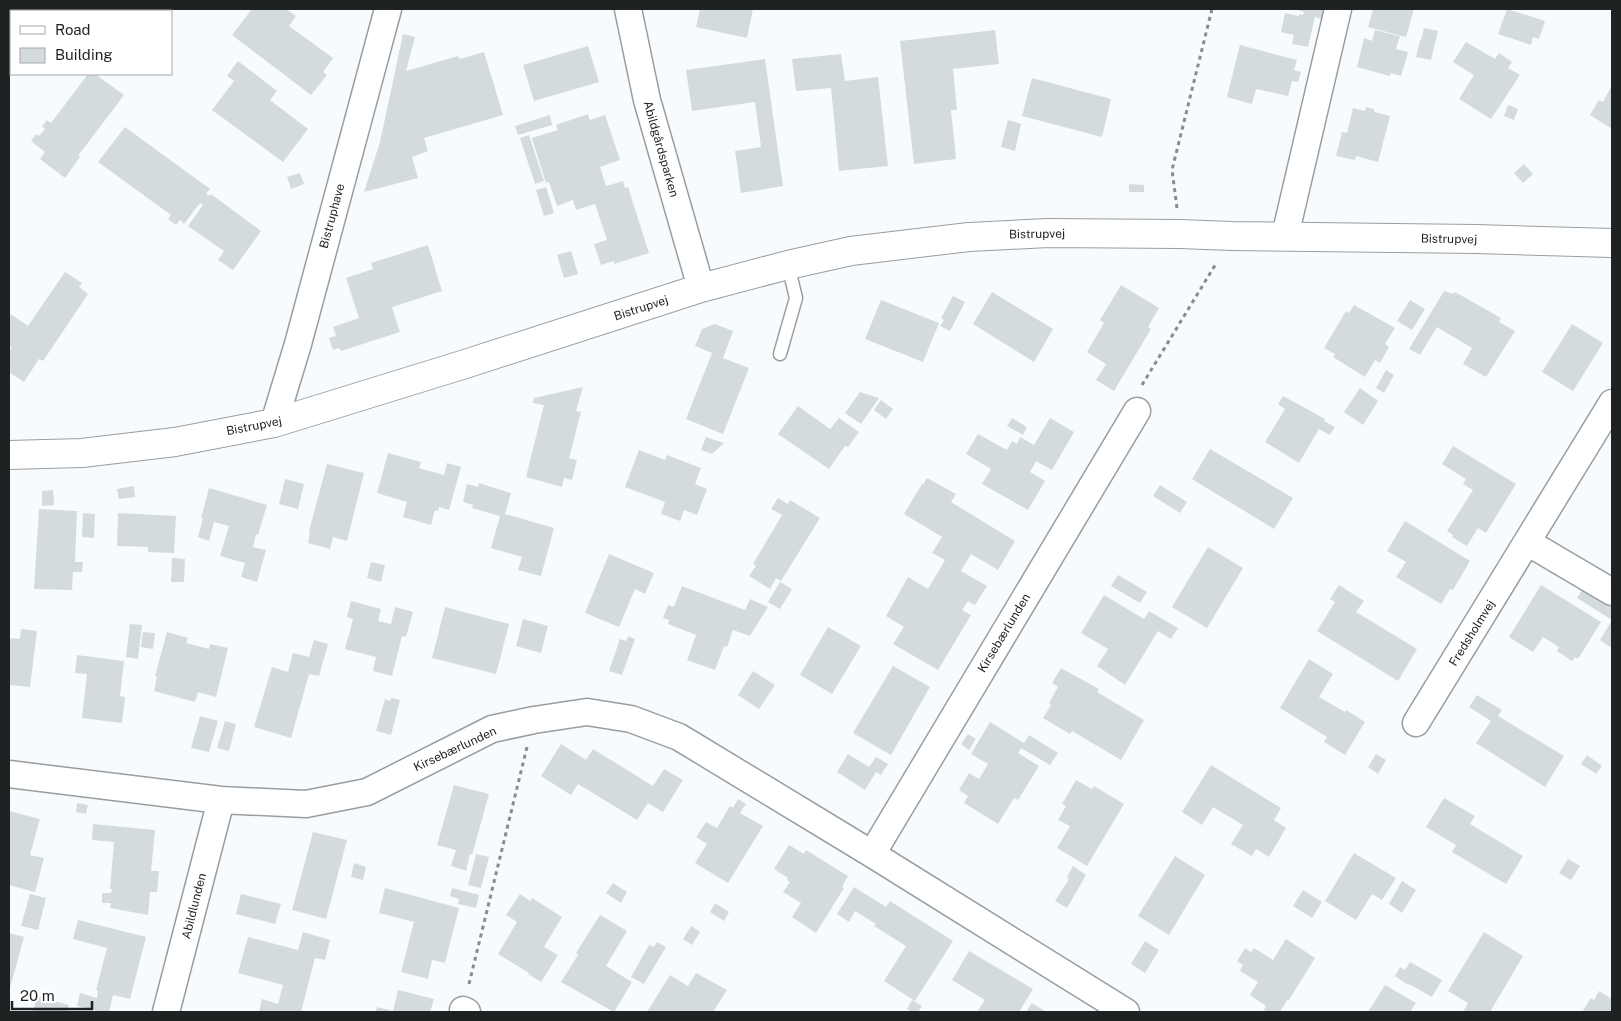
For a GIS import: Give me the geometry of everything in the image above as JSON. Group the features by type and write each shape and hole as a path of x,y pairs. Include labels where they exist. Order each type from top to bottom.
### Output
{"main road":[{"name":"Bistrupvej","path":"9,455 82,453 176,442 274,423 469,363 701,288 851,251 969,236 1048,234 1180,234 1612,244"}],"street":[{"name":"Bistruphave","path":"274,423 298,344 388,9"},
{"name":"Abildgårdsparken","path":"628,9 647,100 701,288"},
{"path":"1285,236 1338,9"},
{"name":"Fredsholmvej","path":"1416,723 1612,403"},
{"name":"Kirsebærlunden","path":"872,854 1137,412"},
{"path":"1527,542 1612,592"},
{"name":"Kirsebærlunden","path":"9,774 221,800 306,804 367,792 492,729 586,712 631,719 679,737 1126,1012"},
{"name":"Abildlunden","path":"166,1012 221,800"}],"lane":[{"path":"780,354 796,298 788,265"}],"path":[{"path":"1180,234 1172,170 1212,9"},
{"path":"1137,412 1136,397 1232,236"},
{"path":"465,1011 534,720"}],"building":[{"path":"252,9 286,9 296,16 289,26 333,58 323,72 327,75 311,95 232,35"},
{"path":"700,9 753,9 747,38 696,27"},
{"path":"1293,9 1328,9 1325,20 1315,17 1308,47 1292,44 1294,35 1281,32 1285,13 1303,15 1304,12"},
{"path":"1373,9 1414,9 1406,37 1368,27"},
{"path":"1507,9 1545,21 1539,39 1533,37 1531,45 1498,34"},
{"path":"1424,28 1438,31 1431,60 1416,57"},
{"path":"995,30 999,64 953,69 957,110 951,110 956,159 914,164 900,41"},
{"path":"1375,30 1400,36 1396,49 1408,52 1401,76 1391,73 1390,76 1357,67 1364,38 1372,41"},
{"path":"403,34 415,37 406,71 458,56 460,59 484,52 503,115 424,138 428,151 412,157 418,178 364,192 380,142"},
{"path":"1466,42 1495,59 1499,53 1512,62 1508,68 1520,75 1491,119 1459,99 1474,75 1453,62"},
{"path":"1240,45 1297,60 1294,70 1301,72 1298,82 1292,81 1288,96 1256,89 1252,104 1227,97"},
{"path":"588,46 599,82 534,101 523,65"},
{"path":"841,54 845,81 878,77 888,166 839,171 831,88 796,91 792,59"},
{"path":"765,59 783,186 741,193 735,151 761,147 755,102 692,111 686,70"},
{"path":"238,61 277,91 270,100 308,129 283,162 212,110 234,81 227,76"},
{"path":"87,75 96,75 124,95 78,156 80,157 65,178 40,159 45,152 31,141 36,134 39,136 45,129 42,126 47,120 51,123"},
{"path":"1032,78 1111,99 1102,137 1022,116"},
{"path":"1612,85 1612,129 1590,115 1599,100 1603,102"},
{"path":"1508,105 1518,109 1514,120 1504,116"},
{"path":"1366,107 1374,109 1374,112 1390,116 1378,162 1356,156 1355,160 1336,156 1342,132 1347,133 1353,108 1365,111"},
{"path":"588,114 590,120 605,115 620,160 600,167 606,186 623,181 625,188 628,187 649,253 614,264 614,261 601,265 594,244 607,240 595,204 576,210 573,200 557,206 549,182 546,183 532,138 558,130 556,125"},
{"path":"550,115 552,125 518,135 515,126"},
{"path":"1008,120 1021,124 1015,151 1001,147"},
{"path":"125,127 210,189 206,194 210,196 211,194 261,231 233,270 218,260 224,251 188,226 203,205 200,203 184,224 180,220 176,225 168,219 171,215 98,162"},
{"path":"529,135 544,181 535,184 520,138"},
{"path":"1524,164 1533,174 1523,183 1514,173"},
{"path":"300,173 304,184 291,189 287,177"},
{"path":"1129,184 1144,185 1144,192 1129,192"},
{"path":"546,187 554,213 544,216 536,190"},
{"path":"428,245 442,291 392,307 400,332 341,351 339,348 333,350 329,338 336,336 333,327 359,318 346,278 373,269 371,263"},
{"path":"571,251 578,274 564,278 557,255"},
{"path":"65,272 82,283 79,287 88,294 43,361 39,359 24,382 9,372 9,352 12,348 9,346 9,313 28,326"},
{"path":"1121,285 1159,308 1148,327 1151,329 1114,391 1096,380 1106,364 1087,352 1104,323 1100,320"},
{"path":"1444,291 1454,294 1455,292 1501,318 1499,322 1515,331 1486,377 1463,364 1472,348 1437,327 1420,355 1409,349"},
{"path":"992,292 1053,329 1034,362 973,324"},
{"path":"953,296 965,302 950,331 940,326 944,320 941,318"},
{"path":"881,300 939,323 923,362 865,339"},
{"path":"1410,300 1425,309 1412,330 1397,321"},
{"path":"1354,305 1395,328 1385,344 1389,347 1380,363 1375,360 1365,377 1333,357 1335,354 1324,348 1346,311 1349,313"},
{"path":"715,324 733,331 723,358 749,368 723,434 686,419 712,353 695,346 702,329"},
{"path":"1572,324 1603,343 1573,391 1542,372"},
{"path":"1386,370 1394,375 1384,393 1376,388"},
{"path":"583,387 576,411 581,412 569,458 577,460 572,480 564,478 562,487 526,477 544,405 533,403 534,398"},
{"path":"1360,388 1378,401 1363,425 1344,412"},
{"path":"860,392 879,398 861,424 845,413"},
{"path":"1283,396 1325,419 1324,421 1335,427 1330,435 1319,429 1299,463 1265,442 1285,409 1278,404"},
{"path":"881,400 893,409 886,419 874,410"},
{"path":"798,406 830,429 839,418 859,432 848,447 845,446 829,469 778,434"},
{"path":"1012,418 1027,427 1023,435 1007,426"},
{"path":"1050,418 1074,432 1052,470 1036,461 1030,472 1045,481 1028,510 982,484 991,469 966,454 978,434 1007,450 1012,441 1017,444 1020,437 1034,445"},
{"path":"706,437 724,443 712,454 701,450"},
{"path":"1453,446 1516,484 1486,533 1478,528 1467,546 1452,537 1453,535 1447,531 1473,490 1463,484 1466,479 1442,464"},
{"path":"1210,449 1293,498 1274,529 1192,479"},
{"path":"639,450 665,460 667,455 701,468 695,484 707,489 697,515 684,510 680,521 661,514 665,502 625,487"},
{"path":"388,453 421,462 419,468 444,475 447,463 461,467 449,510 439,507 438,511 435,510 431,525 403,517 407,502 377,493"},
{"path":"327,464 364,473 347,541 333,537 330,549 308,543 309,531"},
{"path":"927,478 956,494 951,502 1015,541 998,570 971,554 961,571 987,586 975,605 968,601 962,610 971,615 938,670 893,644 904,627 886,616 908,577 928,589 945,560 932,553 942,537 904,514"},
{"path":"285,479 304,484 298,509 279,504"},
{"path":"479,483 511,493 505,514 554,528 541,576 518,570 522,557 491,548 500,516 472,508 473,505 463,502 467,484 478,487"},
{"path":"1160,485 1187,502 1180,513 1153,496"},
{"path":"134,486 135,497 119,499 117,489"},
{"path":"209,488 267,505 253,547 266,550 257,582 241,577 245,563 220,556 229,526 214,522 209,541 198,537"},
{"path":"53,490 54,505 42,506 42,491"},
{"path":"778,498 788,504 790,500 820,518 781,581 776,578 770,589 749,576 756,566 753,564 782,515 771,509"},
{"path":"39,509 77,511 75,562 83,562 82,572 73,572 72,590 34,589"},
{"path":"83,513 95,514 94,538 82,537"},
{"path":"118,513 176,516 174,553 148,552 148,547 117,546"},
{"path":"1405,521 1470,561 1453,590 1450,589 1441,604 1396,577 1406,562 1387,551"},
{"path":"1208,547 1243,568 1207,628 1172,607"},
{"path":"609,554 654,573 645,594 635,589 619,627 585,613"},
{"path":"172,558 185,559 184,582 171,582"},
{"path":"371,562 385,565 381,582 367,578"},
{"path":"1118,575 1147,592 1140,603 1111,586"},
{"path":"780,582 792,589 780,609 768,602"},
{"path":"1339,585 1364,601 1356,612 1417,649 1398,681 1317,631 1335,602 1330,599"},
{"path":"1541,585 1601,622 1578,659 1575,657 1572,661 1557,651 1559,647 1543,637 1533,652 1509,637"},
{"path":"682,586 745,610 750,599 768,607 750,636 733,630 727,647 724,646 715,670 687,660 696,635 668,624 669,620 663,618 668,605 674,607"},
{"path":"1584,587 1612,604 1612,620 1577,598"},
{"path":"1104,595 1144,619 1149,611 1178,628 1171,639 1158,631 1125,685 1097,666 1108,649 1081,633"},
{"path":"351,601 381,609 378,621 391,624 395,607 413,612 406,637 402,636 392,676 373,671 376,657 345,649 353,619 347,617"},
{"path":"445,607 509,624 496,674 432,658"},
{"path":"523,619 548,626 541,653 516,646"},
{"path":"1612,620 1612,644 1610,647 1600,640"},
{"path":"130,624 142,625 138,659 126,657"},
{"path":"828,627 861,646 832,694 800,675"},
{"path":"21,629 37,631 30,687 9,685 9,638 20,639"},
{"path":"143,632 155,633 153,649 141,647"},
{"path":"167,632 188,638 186,643 209,649 210,644 228,648 216,697 198,692 195,702 154,691 157,677 155,676"},
{"path":"628,636 635,639 622,675 609,671 620,639 626,641"},
{"path":"314,640 328,644 319,676 309,674 291,738 254,727 272,667 288,672 293,653 309,657"},
{"path":"77,655 124,661 120,696 125,697 122,723 82,718 87,674 75,673"},
{"path":"1309,659 1333,674 1319,697 1365,722 1345,755 1324,742 1327,737 1280,708"},
{"path":"893,666 930,687 891,755 853,733"},
{"path":"1061,668 1099,689 1097,692 1144,720 1121,760 1072,731 1070,734 1043,718 1051,705 1049,703 1058,687 1052,683"},
{"path":"753,671 775,685 759,709 738,695"},
{"path":"1477,695 1502,710 1498,716 1564,756 1545,787 1476,743 1491,721 1469,707"},
{"path":"391,698 400,700 391,735 376,731 385,699 390,701"},
{"path":"200,716 218,721 209,752 191,748"},
{"path":"225,721 236,724 229,751 217,748"},
{"path":"990,722 1024,743 1029,735 1058,753 1050,765 1021,748 1018,753 1039,766 1018,800 1014,798 998,824 964,803 968,796 959,790 969,773 979,779 988,764 971,754"},
{"path":"968,734 976,739 969,750 961,744"},
{"path":"561,744 586,760 593,749 653,786 664,769 683,780 663,812 648,803 637,820 578,784 571,795 541,776"},
{"path":"848,754 869,767 876,757 888,764 881,775 876,772 865,790 837,772"},
{"path":"1376,754 1386,760 1378,774 1368,767"},
{"path":"1587,755 1602,766 1596,774 1581,764"},
{"path":"1211,765 1281,808 1274,820 1286,828 1269,857 1256,849 1252,856 1231,844 1243,825 1213,807 1202,825 1182,812"},
{"path":"1076,780 1092,789 1094,786 1124,804 1087,866 1057,848 1070,826 1058,820 1066,806 1062,804"},
{"path":"454,785 489,794 466,871 451,866 456,850 437,845"},
{"path":"1444,798 1475,816 1470,824 1523,856 1506,884 1452,852 1456,845 1426,827"},
{"path":"738,799 746,804 740,813 763,826 728,883 695,863 707,844 696,837 706,822 717,828 730,806 733,808"},
{"path":"77,803 88,805 86,814 76,812"},
{"path":"9,811 40,819 30,855 44,858 35,892 9,885"},
{"path":"93,824 155,830 151,871 159,871 157,892 150,892 148,915 110,908 111,903 102,903 102,893 111,893 112,889 110,889 114,842 92,840"},
{"path":"313,832 347,840 326,919 292,910"},
{"path":"789,845 804,854 806,850 848,876 842,887 844,888 816,933 792,917 801,903 783,892 790,882 787,880 788,878 774,869"},
{"path":"1354,853 1396,878 1382,900 1372,894 1356,920 1325,901"},
{"path":"476,854 489,857 481,888 468,885"},
{"path":"1175,856 1205,875 1169,935 1138,916"},
{"path":"1568,859 1580,866 1571,880 1559,873"},
{"path":"354,863 366,867 363,880 351,877"},
{"path":"1073,866 1086,875 1067,908 1055,901 1069,879 1067,877"},
{"path":"1402,881 1416,890 1402,913 1389,904"},
{"path":"613,883 627,892 621,903 606,893"},
{"path":"854,887 886,907 890,901 953,941 915,1001 884,981 906,946 874,926 876,924 855,911 849,922 837,914"},
{"path":"385,888 459,908 445,963 432,960 428,979 401,972 414,922 379,913"},
{"path":"452,888 479,895 476,908 458,904 459,899 450,896"},
{"path":"1303,890 1322,902 1312,918 1293,906"},
{"path":"30,894 46,898 38,930 21,926"},
{"path":"241,894 281,904 275,924 236,914"},
{"path":"520,894 530,901 532,898 562,917 544,947 558,955 541,982 498,954 517,922 506,915"},
{"path":"715,903 729,912 724,921 710,912"},
{"path":"600,915 627,931 606,966 632,982 614,1012 561,982 578,955 576,953"},
{"path":"78,920 146,937 130,999 113,995 109,1012 77,1006 80,993 97,998 98,991 96,990 107,948 73,939"},
{"path":"691,926 700,932 692,945 683,939"},
{"path":"303,932 330,940 325,960 315,958 301,1012 259,1012 262,999 278,1004 283,985 238,973 248,937 298,950"},
{"path":"1484,932 1523,956 1490,1012 1463,1012 1468,1003 1448,991"},
{"path":"9,933 24,937 9,992"},
{"path":"1286,939 1315,958 1280,1012 1263,1012 1266,1006 1250,995 1258,982 1240,971 1243,965 1237,961 1245,948 1251,952 1254,948 1273,960"},
{"path":"1145,941 1159,950 1145,973 1131,964"},
{"path":"657,942 666,947 644,984 631,977 649,945 654,947"},
{"path":"969,951 1033,989 1019,1012 977,1012 985,1000 952,980"},
{"path":"1410,962 1442,980 1432,997 1395,976 1400,967 1405,970"},
{"path":"696,973 727,990 713,1012 647,1012 670,975 688,986"},
{"path":"1385,985 1416,1003 1410,1012 1368,1012"},
{"path":"398,990 434,999 430,1012 376,1012 377,1007 393,1011"},
{"path":"1599,991 1612,999 1612,1012 1582,1012 1591,998 1594,1000"},
{"path":"37,996 69,1005 67,1012 33,1012"},
{"path":"912,1000 922,1006 918,1012 912,1012 907,1009"},
{"path":"1032,1003 1045,1011 1026,1012"}]}
